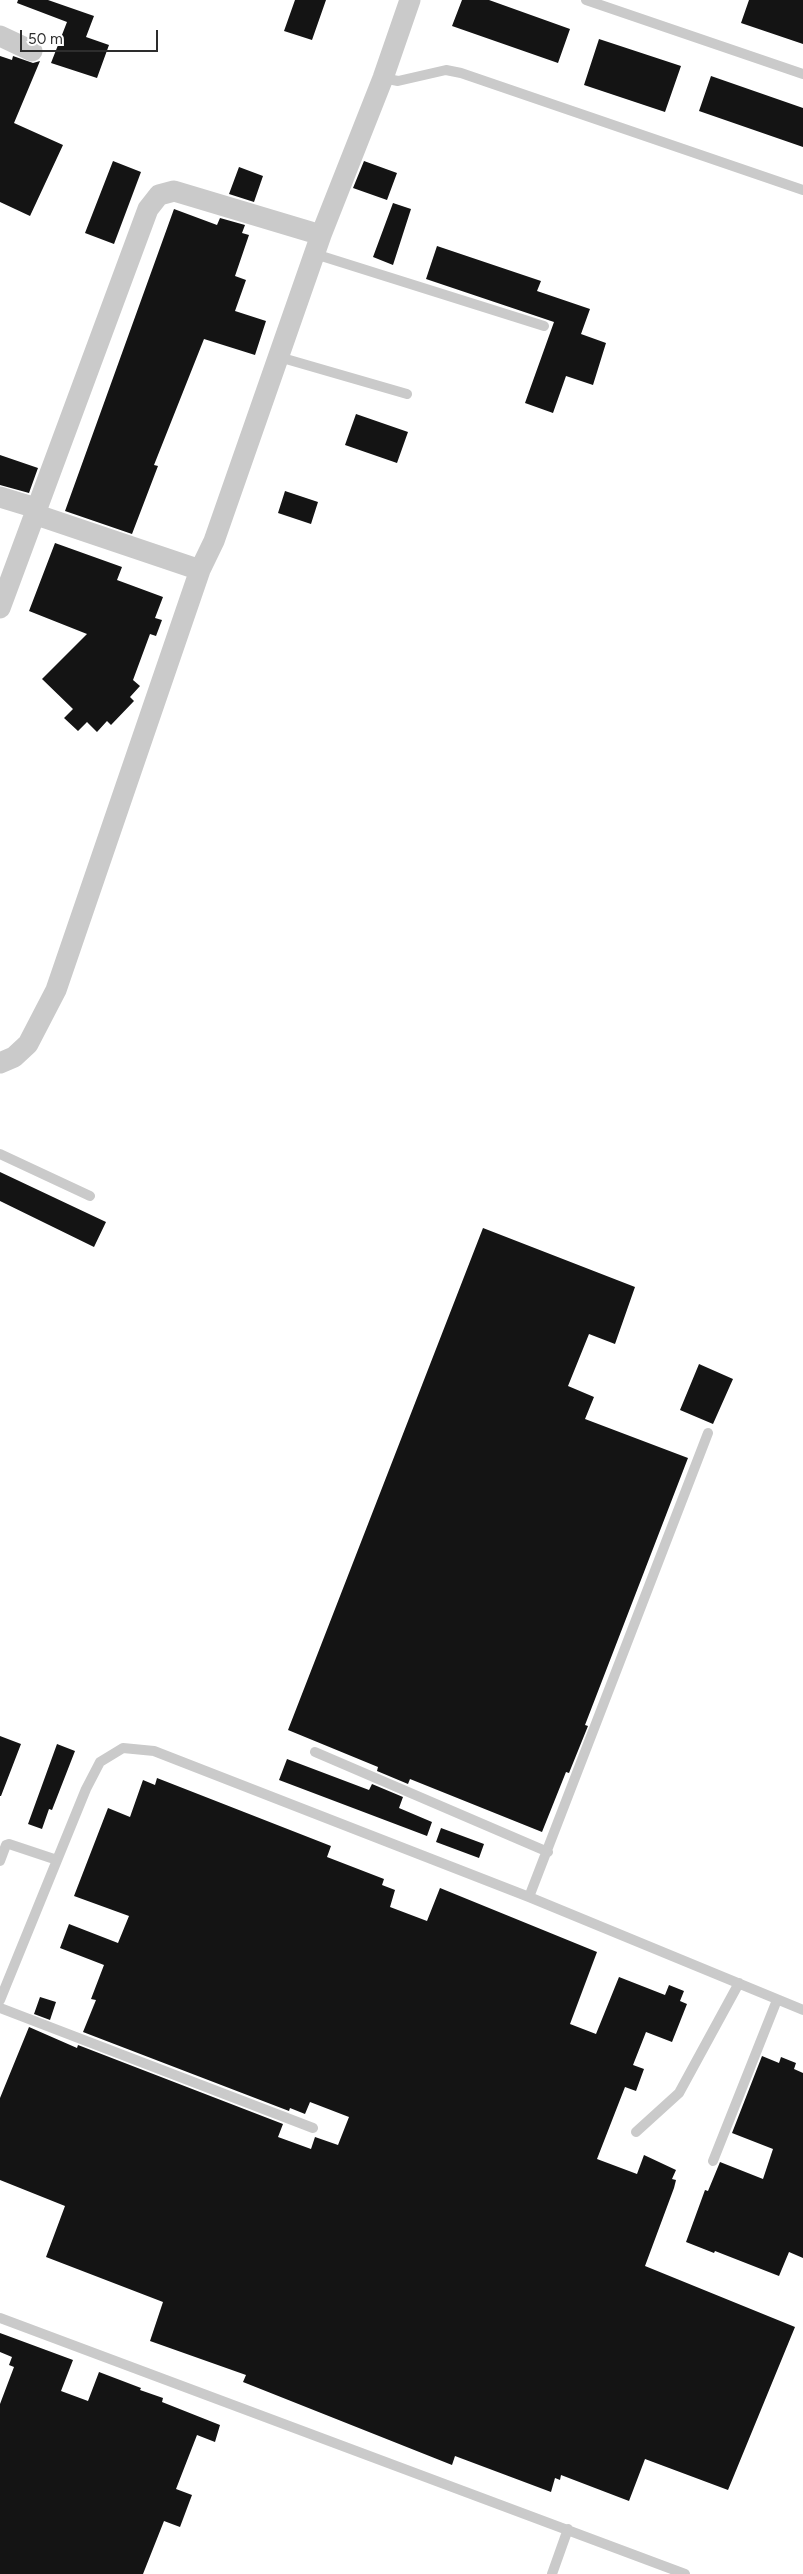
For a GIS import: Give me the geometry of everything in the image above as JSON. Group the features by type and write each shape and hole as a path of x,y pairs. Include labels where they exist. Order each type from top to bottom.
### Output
{"street":[{"path":"0,1063 14,1056 28,1044 56,990 200,570 214,540 318,245 384,78 410,0"},
{"path":"0,36 32,51"},
{"path":"0,608 8,560 35,511 148,209 159,195 174,191 318,245"},
{"path":"0,497 200,570"}],"lane":[{"path":"586,0 803,74"},
{"path":"384,78 398,81 446,70 461,73 803,190"},
{"path":"318,245 544,326"},
{"path":"278,357 407,394"},
{"path":"0,1154 90,1196"},
{"path":"529,1897 548,1852 708,1433"},
{"path":"0,2000 57,1860 100,1762 122,1748 154,1751 529,1897 803,2010"},
{"path":"315,1752 548,1852"},
{"path":"0,1861 6,1845 9,1844 57,1860"},
{"path":"636,2132 679,2093 739,1983"},
{"path":"713,2161 777,2000"},
{"path":"0,2008 313,2128"},
{"path":"0,2318 685,2574"},
{"path":"552,2574 568,2529"}],"building":[{"path":"18,0 48,0 94,16 86,37 109,45 97,78 51,63 67,22 17,3"},
{"path":"295,0 326,0 312,40 284,31"},
{"path":"462,0 489,0 570,29 558,63 452,26"},
{"path":"749,0 803,0 803,44 741,23"},
{"path":"599,39 681,66 665,112 584,85"},
{"path":"0,56 12,60 13,56 33,63 40,61 14,123 63,145 30,216 0,202"},
{"path":"711,76 803,108 803,147 699,111"},
{"path":"113,161 141,172 114,244 85,233"},
{"path":"364,161 397,173 387,200 353,188"},
{"path":"239,167 263,176 254,202 229,194"},
{"path":"393,203 411,209 393,265 373,257"},
{"path":"174,209 217,225 220,218 245,225 242,233 249,235 235,276 246,280 235,311 266,321 255,355 204,339 154,465 158,466 132,534 65,511"},
{"path":"437,246 541,281 537,291 590,309 581,334 606,343 593,385 566,376 553,413 525,403 554,322 426,279"},
{"path":"356,414 408,432 397,463 345,445"},
{"path":"0,455 38,468 29,493 0,485"},
{"path":"285,491 318,502 311,524 278,513"},
{"path":"55,543 122,567 117,580 163,597 155,618 162,620 156,636 150,634 133,680 140,686 130,697 134,701 111,725 107,721 97,732 87,722 78,731 64,718 73,709 42,679 87,634 29,611"},
{"path":"0,1172 106,1222 94,1247 0,1201"},
{"path":"483,1228 635,1287 615,1344 589,1334 568,1386 594,1397 585,1419 688,1458 585,1725 588,1726 569,1773 566,1772 542,1832 410,1779 408,1784 377,1771 378,1767 288,1730"},
{"path":"699,1364 733,1379 713,1424 680,1410"},
{"path":"0,1736 21,1744 1,1796 0,1796"},
{"path":"57,1744 75,1751 52,1810 49,1809 42,1829 28,1824"},
{"path":"287,1759 369,1790 372,1784 403,1797 399,1808 432,1822 427,1836 279,1780"},
{"path":"157,1778 331,1846 327,1857 384,1879 382,1885 395,1890 390,1907 427,1921 440,1888 597,1952 570,2024 596,2034 619,1977 665,1995 669,1985 684,1991 680,2001 687,2004 672,2042 646,2032 633,2065 644,2069 636,2091 625,2087 597,2159 637,2174 644,2155 676,2170 672,2179 676,2180 674,2188 645,2266 795,2327 728,2490 645,2459 629,2501 561,2475 560,2480 555,2478 551,2492 455,2456 452,2465 243,2382 246,2375 150,2341 163,2302 46,2257 65,2206 0,2180 0,2098 29,2027 77,2048 78,2045 283,2124 278,2137 311,2149 315,2137 338,2145 349,2117 310,2102 305,2114 290,2108 289,2111 83,2032 96,2000 91,1999 104,1965 60,1948 69,1924 118,1943 129,1916 74,1896 108,1808 130,1817 143,1780 155,1785"},
{"path":"441,1828 484,1844 479,1858 436,1842"},
{"path":"40,1997 56,2002 50,2020 34,2014"},
{"path":"762,2056 779,2063 781,2057 796,2063 794,2069 803,2073 803,2258 789,2252 779,2276 715,2251 714,2253 686,2242 705,2190 708,2191 720,2162 763,2179 773,2149 732,2133"},
{"path":"0,2333 73,2360 61,2391 88,2401 99,2372 163,2398 162,2402 220,2425 215,2442 197,2435 176,2489 192,2495 180,2527 164,2521 143,2574 0,2574 0,2404 14,2367 9,2365 12,2357 0,2352"}]}
